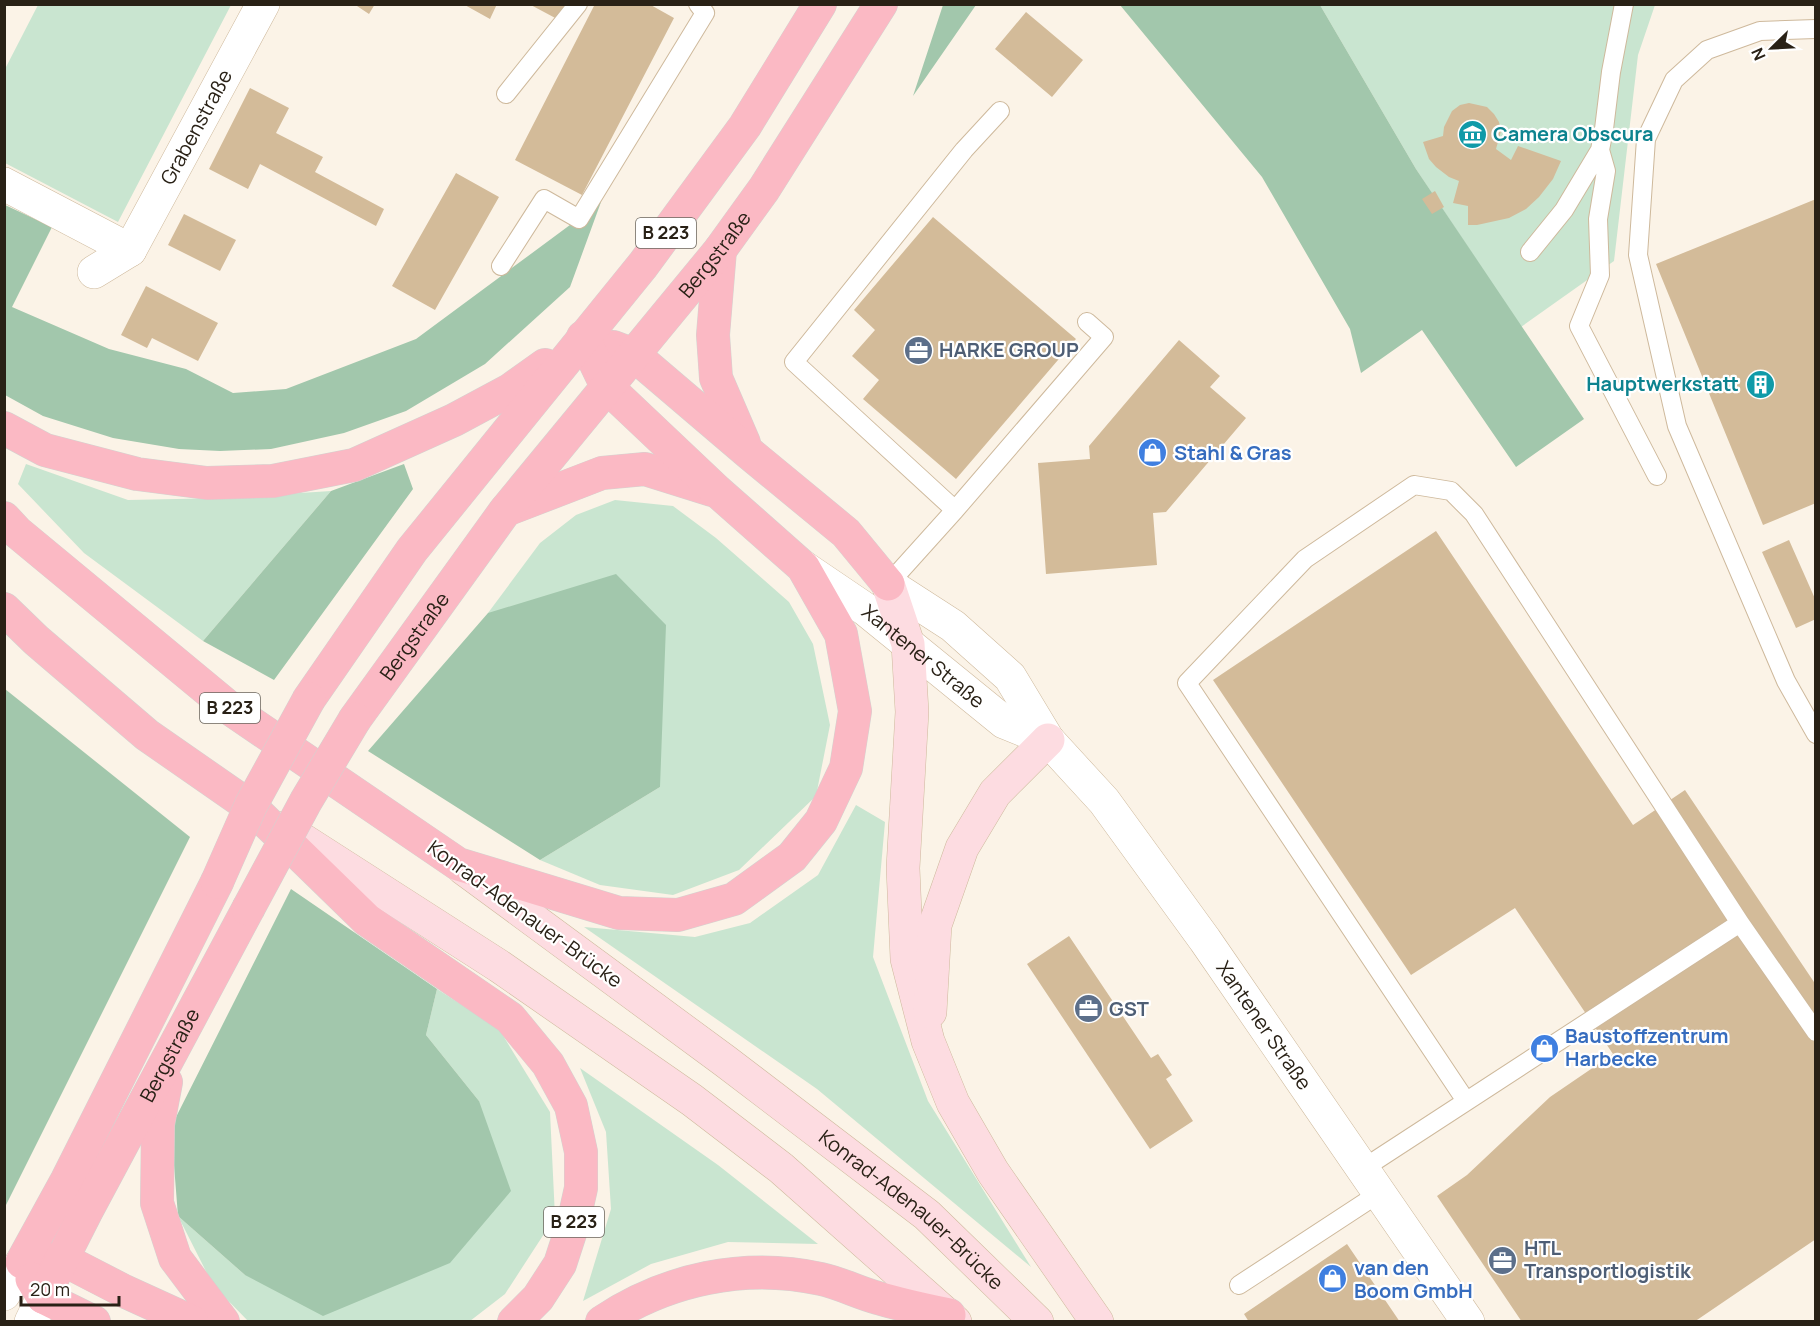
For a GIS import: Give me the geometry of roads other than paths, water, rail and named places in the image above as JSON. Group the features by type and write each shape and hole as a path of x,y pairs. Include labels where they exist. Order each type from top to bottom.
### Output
{"main road":[{"name":"Bergstraße","path":"22,1262 67,1180 217,882 251,805 309,699 412,550 583,337 632,280 745,126 820,4"},
{"name":"Bergstraße","path":"37,1309 172,1050 306,801 355,719 505,511 720,250 764,189 881,4"},
{"path":"720,250 713,335 716,378 748,453"},
{"path":"583,337 634,355 748,453 846,532 888,584 908,644 912,712 903,868 907,959 928,1041 953,1103 993,1172 1097,1322"},
{"path":"458,864 619,913 678,915 734,899 792,857 820,821 846,768 855,711 841,634 803,567 717,491 607,387 583,337"},
{"path":"4,428 45,450 137,474 207,483 273,481 354,465 429,433 510,390 583,337"},
{"path":"505,511 602,473 645,469 717,491"},
{"name":"Konrad-Adenauer-Brücke","path":"4,518 17,532 232,710 458,864 725,1061 927,1215 1037,1322"},
{"name":"B 223","path":"4,609 36,640 147,735 252,808 367,920 510,1018 548,1064 571,1106 581,1161 581,1188 573,1224 560,1264 538,1298 514,1322"},
{"path":"928,1041 935,925 962,848 995,794 1048,740"},
{"path":"252,808 500,966 692,1100 781,1168 952,1318"},
{"name":"B 223","path":"172,1050 158,1124 157,1203 175,1258 223,1322"},
{"path":"94,1322 37,1309 22,1262 62,1259 192,1322"},
{"path":"602,1322 654,1293 694,1279 741,1273 780,1273 822,1279 878,1298 952,1318"}],"street":[{"name":"Grabenstraße","path":"130,250 262,4"},
{"path":"4,184 130,250"},
{"path":"94,272 130,250"},
{"name":"Xantener Straße","path":"803,567 865,609 1004,722 1048,740"},
{"name":"Xantener Straße","path":"888,584 952,626 1010,677 1048,740 1104,801 1205,940 1468,1322"},
{"name":"Bergstraße","path":"4,1294 22,1262"}],"lane":[{"path":"506,94 578,4"},
{"path":"501,266 544,199 579,219 705,13 698,4"},
{"path":"1530,252 1564,210 1600,150 1623,4"},
{"path":"1815,29 1760,31 1707,50 1674,80 1646,139 1638,255 1677,426 1786,681 1815,734"},
{"path":"955,510 794,362 964,150 1000,111"},
{"path":"1600,150 1606,171 1598,219 1600,275 1580,326 1657,476"},
{"path":"865,609 955,510 1104,337 1087,322"},
{"path":"1466,1101 1187,683 1305,559 1414,484 1451,491 1474,514 1740,923 1815,1032"},
{"path":"1239,1285 1372,1180 1466,1101 1740,923"}],"place":[{"name":"Camera Obscura","path":"1472,134"},
{"name":"HARKE GROUP","path":"918,350"},
{"name":"Hauptwerkstatt","path":"1760,384"},
{"name":"Stahl & Gras","path":"1153,453"},
{"name":"GST","path":"1088,1009"},
{"name":"Baustoffzentrum Harbecke","path":"1544,1048"},
{"name":"HTL Transportlogistik","path":"1503,1260"},
{"name":"van den Boom GmbH","path":"1333,1279"}]}
